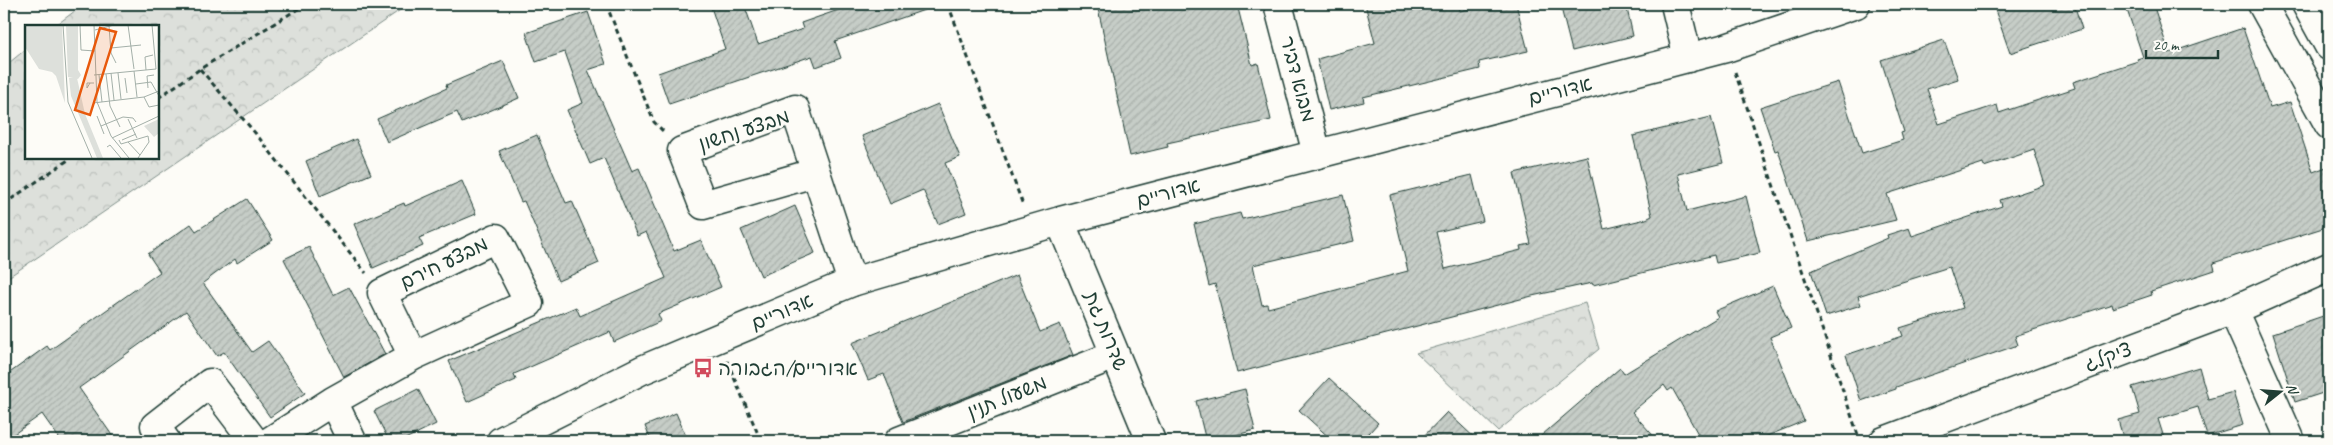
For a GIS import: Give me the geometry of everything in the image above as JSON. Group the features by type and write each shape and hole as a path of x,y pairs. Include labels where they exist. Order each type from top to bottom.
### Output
{"street":[{"name":"מבוא דביר","path":"1278,4 1318,154"},
{"path":"1675,4 1688,58"},
{"name":"אדוריים","path":"502,441 642,370 852,282 1060,221 1726,48 1856,4"},
{"path":"2262,4 2329,125"},
{"path":"2306,4 2329,46"},
{"name":"מבצע נחשון","path":"814,174 702,205 682,151 795,109 814,174 852,282"},
{"name":"שדרות גת","path":"1060,221 1151,441"},
{"name":"מבצע חירם","path":"270,441 333,401 413,356 529,303 496,238 382,293 413,356"},
{"name":"ציקלג","path":"1889,440 2233,310 2329,267"},
{"path":"2233,310 2291,441"},
{"name":"משעול תנין","path":"900,441 1115,355"},
{"path":"166,441 155,426 210,382 254,441"},
{"path":"333,401 352,441"}],"path":[{"path":"159,97 200,69 306,4"},
{"path":"606,4 654,122 682,151"},
{"path":"948,4 1032,229"},
{"path":"1726,48 1860,441"},
{"path":"200,69 256,134 382,293"},
{"path":"4,204 70,159"},
{"path":"718,339 761,441"}],"green space":[{"path":"84,4 409,4 4,280 4,67 25,50 25,159 159,159 159,25 56,25"},
{"path":"1585,303 1599,349 1498,431 1416,353"}],"building":[{"path":"710,4 744,4 758,44 803,29 801,23 847,7 846,4 933,4 933,7 835,41 841,58 816,67 812,56 669,104 658,73 725,49"},
{"path":"1097,4 1188,4 1189,9 1211,4 1237,4 1252,65 1258,63 1271,120 1167,143 1168,147 1130,156"},
{"path":"1365,4 1459,4 1460,11 1490,4 1516,4 1528,51 1479,62 1480,69 1363,97 1364,102 1329,110 1317,59 1375,43"},
{"path":"1560,4 1626,4 1633,36 1572,51"},
{"path":"2013,4 2074,4 2082,29 2010,53 1995,10"},
{"path":"2125,4 2153,4 2169,53 2243,28 2270,108 2290,102 2313,172 2329,166 2329,226 2213,263 2215,270 2151,291 2152,295 2113,308 2112,304 2015,336 2018,345 1861,401 1846,355 1903,336 1900,328 1963,308 1950,269 1949,267 1858,296 1861,305 1826,316 1811,271 1888,238 1887,235 1909,228 1912,236 2002,206 2000,200 2045,185 2034,150 1984,167 1983,163 1887,194 1896,220 1808,241 1778,150 1775,151 1760,107 1838,82 1862,153 1903,140 1901,133 1904,132 1881,60 1944,40 1958,79 1927,89 1939,124 1997,105 1999,113 2075,88 2073,82 2138,61 2137,59 2143,57"},
{"path":"588,12 606,64 588,70 632,171 639,168 674,251 701,240 721,287 658,314 661,321 614,342 610,332 514,374 516,380 467,402 449,361 576,307 580,316 666,278 646,232 637,236 604,158 590,164 567,110 583,103 565,52 536,62 526,33"},
{"path":"503,61 519,98 462,123 457,112 387,142 377,119 447,88 446,85"},
{"path":"938,104 960,157 945,163 966,213 938,224 923,190 890,204 862,136"},
{"path":"1711,117 1723,163 1678,174 1687,211 1746,196 1760,253 1716,263 1714,255 1593,285 1592,283 1532,296 1237,373 1215,284 1209,286 1194,224 1240,213 1242,219 1343,195 1354,241 1253,265 1262,305 1267,304 1268,308 1408,271 1390,195 1472,175 1483,221 1436,232 1445,269 1521,250 1520,246 1531,244 1514,173 1587,156 1604,229 1646,219 1652,216 1633,136"},
{"path":"537,135 566,203 572,201 599,263 558,281 524,201 521,202 499,151"},
{"path":"356,139 371,174 320,196 306,161"},
{"path":"462,181 476,214 419,238 423,246 373,268 354,224 404,203 405,206"},
{"path":"247,199 273,240 237,263 235,259 203,283 252,352 268,341 305,393 270,417 224,352 217,356 186,311 79,388 116,441 61,441 42,414 4,441 4,377 47,346 50,350 160,272 148,254 191,224 196,231"},
{"path":"795,206 815,253 761,276 741,230"},
{"path":"309,247 333,295 349,287 385,354 344,377 284,259"},
{"path":"1017,275 1040,332 1060,324 1073,355 903,422 884,374 868,380 852,343"},
{"path":"1773,286 1791,328 1770,337 1804,421 1755,441 1702,441 1672,388 1668,391 1664,385 1632,412 1658,441 1535,441 1620,368 1624,374 1718,317 1715,311"},
{"path":"2329,314 2329,391 2295,402 2273,333"},
{"path":"2199,367 2208,399 2233,392 2243,425 2207,436 2198,407 2158,419 2165,441 2124,441 2118,420 2140,414 2132,387"},
{"path":"1329,378 1378,423 1362,441 1333,441 1299,410"},
{"path":"418,389 436,424 401,441 389,441 374,411"},
{"path":"1245,389 1255,430 1225,438 1225,441 1206,441 1196,401"},
{"path":"1447,412 1478,441 1419,441"},
{"path":"676,413 688,441 651,441 645,426"},
{"path":"955,435 958,441 941,441"}],"place":[{"name":"אדוריים/הגבורה","path":"703,368"}]}
